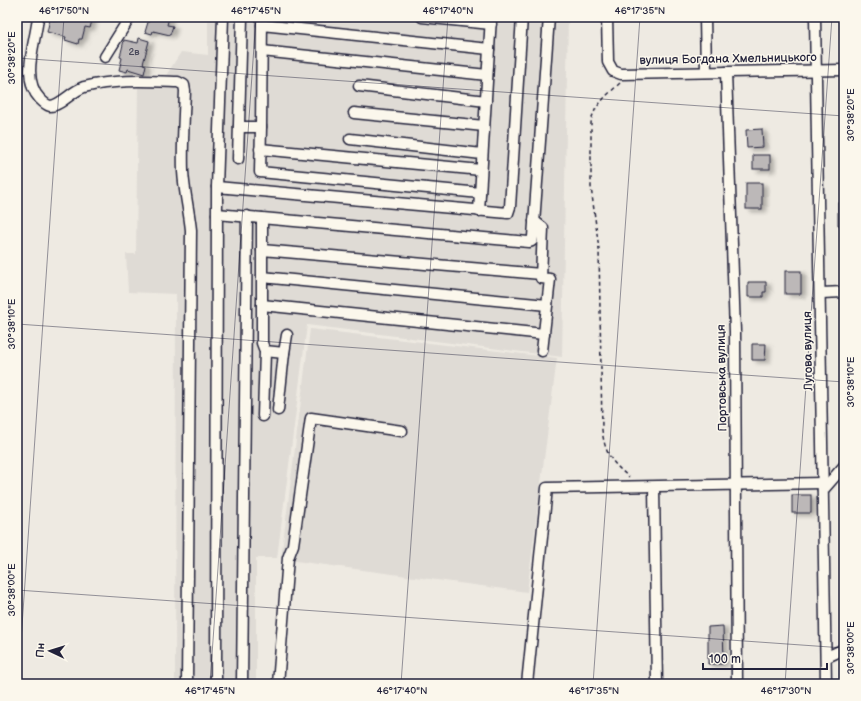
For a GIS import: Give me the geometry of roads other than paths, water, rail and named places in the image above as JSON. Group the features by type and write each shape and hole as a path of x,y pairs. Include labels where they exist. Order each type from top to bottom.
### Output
{"street":[{"path":"38,17 31,57 30,78 38,97 48,105 51,106 61,102 76,90 108,82 178,82 184,85 184,173 186,195 190,212 191,230 187,684"},
{"path":"105,57 130,17"},
{"path":"216,684 217,187 222,17"},
{"path":"238,159 242,17"},
{"path":"422,17 491,20 478,211"},
{"path":"217,187 508,213 510,207 522,17"},
{"path":"217,214 529,242 532,241 549,17"},
{"name":"вулиця Богдана Хмельницького","path":"608,17 608,62 617,72 844,70"},
{"path":"705,17 706,72"},
{"name":"Лугова вулиця","path":"815,17 821,292 827,657 826,684"},
{"path":"480,193 260,172 262,21 489,49"},
{"path":"262,51 487,75"},
{"name":"Портовська вулиця","path":"726,72 735,332 737,684"},
{"path":"359,86 486,101"},
{"path":"354,113 484,126"},
{"path":"239,127 261,127"},
{"path":"350,139 482,154"},
{"path":"260,149 481,170"},
{"path":"242,684 247,216"},
{"path":"262,218 262,343 265,351 263,416"},
{"path":"534,221 543,228 541,278 550,279 542,351"},
{"path":"262,250 541,274"},
{"path":"262,277 547,305"},
{"path":"821,292 844,292"},
{"path":"262,305 544,334"},
{"path":"278,410 287,335"},
{"path":"265,351 284,353"},
{"path":"278,684 288,558 293,545 310,418 402,431"},
{"path":"526,684 547,488 736,485 823,486 844,466"},
{"path":"654,487 656,684"},
{"path":"827,657 844,649"}]}
